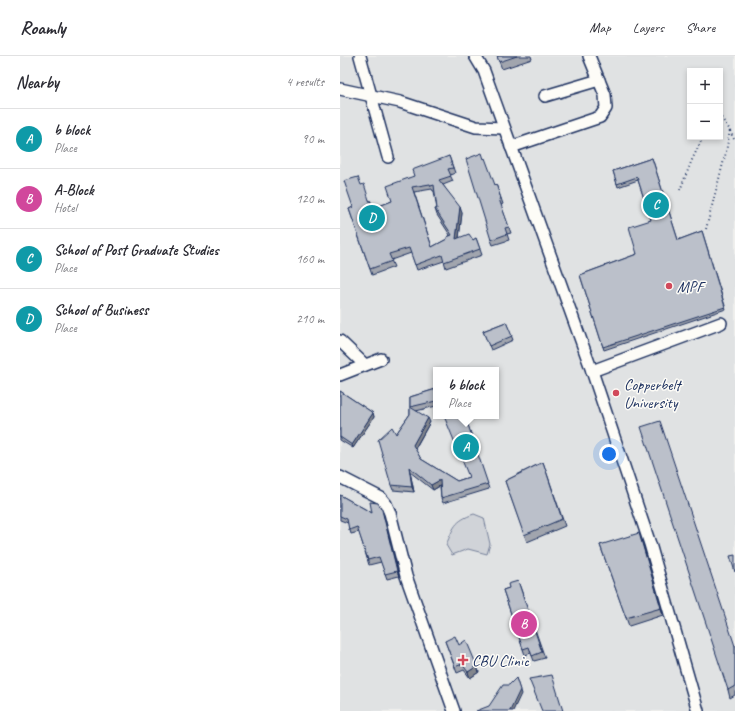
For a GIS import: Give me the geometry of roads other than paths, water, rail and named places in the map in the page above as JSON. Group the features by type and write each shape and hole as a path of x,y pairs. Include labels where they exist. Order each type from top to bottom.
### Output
{"lane":[{"path":"360,56 388,157"},
{"path":"475,56 484,71 592,371 650,544 698,711"},
{"path":"511,147 600,117 606,108 605,95 589,56"},
{"path":"545,96 599,80"},
{"path":"340,89 400,102 476,127 504,128"},
{"path":"592,371 721,323"},
{"path":"340,341 364,365"},
{"path":"340,375 381,358"},
{"path":"340,477 381,498 386,504 390,513 406,576 454,711"}],"place":[{"name":"School of Post Graduate Studies","path":"656,205"},
{"name":"School of Business","path":"372,218"},
{"name":"MPF","path":"669,286"},
{"name":"Copperbelt University","path":"616,393"},
{"name":"b block","path":"466,447"},
{"name":"A-Block","path":"524,624"},
{"name":"CBU Clinic","path":"463,660"}]}
